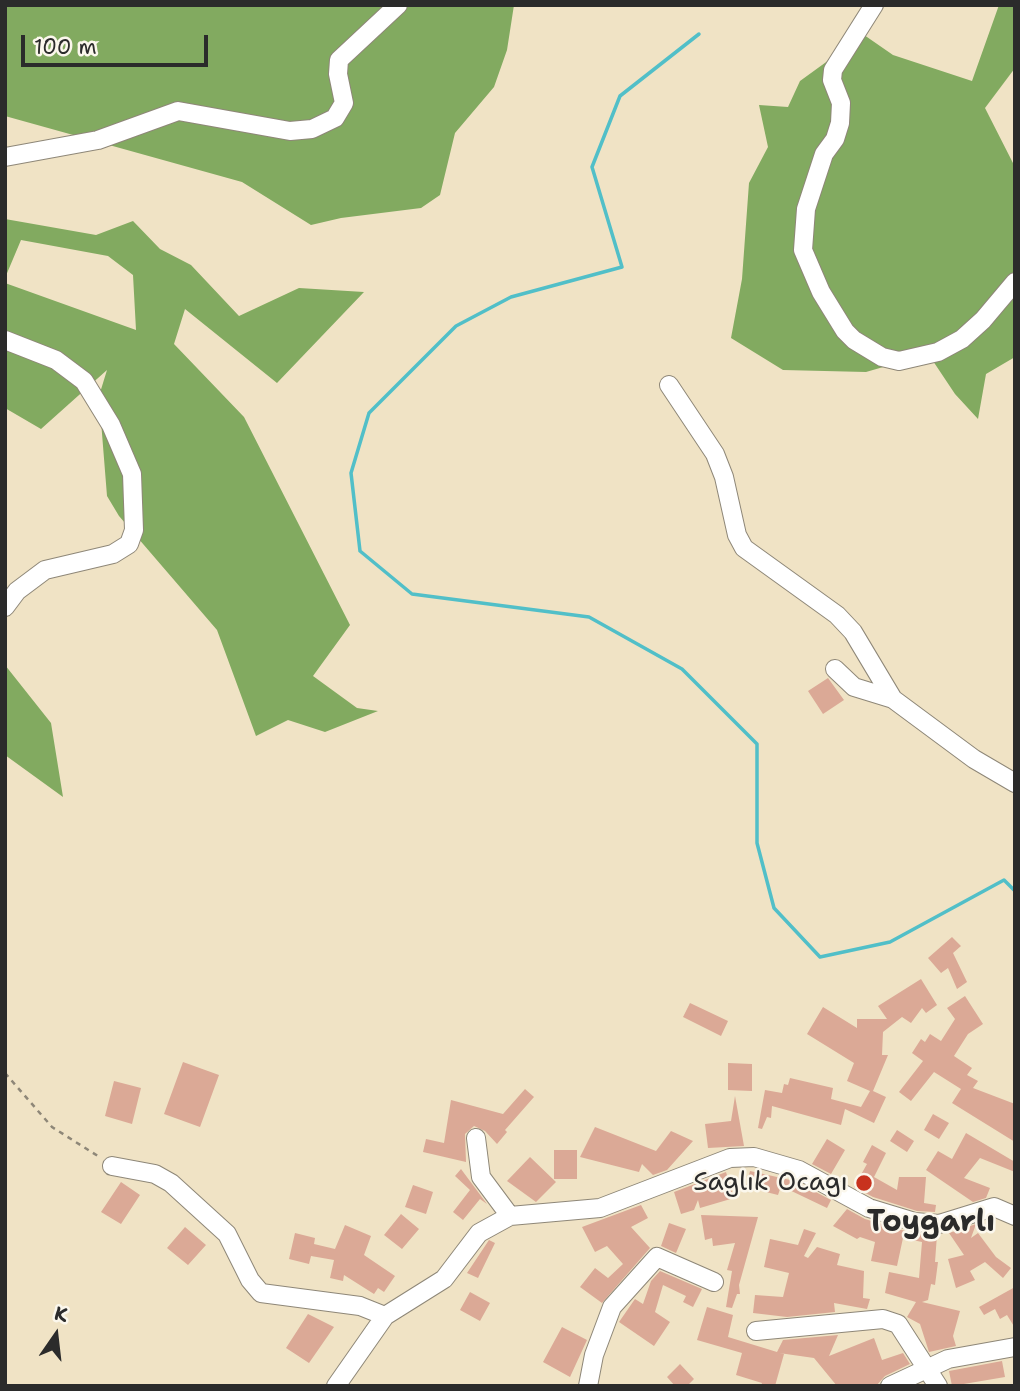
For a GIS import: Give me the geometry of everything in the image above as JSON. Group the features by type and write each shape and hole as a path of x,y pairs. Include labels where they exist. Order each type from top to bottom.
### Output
{"street":[{"path":"5,157 98,140 177,111 290,131 312,129 335,118 344,103 338,74 340,60 398,5"},
{"path":"874,5 834,70 832,80 841,103 840,123 835,139 824,154 806,209 803,250 821,292 845,331 854,340 882,357 899,361 938,352 962,339 984,320 1015,282"},
{"path":"5,340 56,360 84,381 110,425 132,474 134,530 129,544 113,554 46,570 17,591 5,607"},
{"path":"669,385 718,461 737,535 744,548 838,615 853,632 893,699"},
{"path":"835,669 854,687 893,699 974,759 1015,783"},
{"path":"476,1138 481,1177 510,1216"},
{"path":"336,1386 385,1316 444,1279 479,1233 510,1216 600,1208 730,1158 754,1157 799,1170 869,1208 915,1222 939,1224 994,1207 1015,1216"},
{"path":"112,1166 155,1174 171,1183 227,1234 250,1280 261,1293 360,1306 385,1316"},
{"path":"588,1386 594,1355 612,1307 657,1257 714,1282"},
{"path":"756,1331 883,1319 898,1324 939,1386"},
{"path":"890,1386 948,1359 1015,1347"}],"path":[{"path":"5,1073 52,1127 112,1166"}],"green space":[{"path":"5,5 514,5 507,50 494,87 455,133 440,195 421,208 341,218 311,225 242,182 5,116"},
{"path":"999,5 1015,5 1015,68 985,108 1015,167 1015,357 986,374 978,419 955,394 931,358 897,363 866,372 783,370 731,338 742,279 749,183 768,147 759,105 788,107 800,81 840,52 854,28 893,55 972,81"},
{"path":"5,219 96,235 133,221 160,249 191,265 239,316 299,288 364,292 277,383 185,309 174,344 244,417 350,625 313,676 357,708 378,711 325,732 288,720 256,736 217,630 119,516 107,496 99,396 107,370 41,429 5,408 5,283 136,330 133,275 108,256 21,240 5,278"},
{"path":"5,665 51,723 63,797 5,755"}],"building":[{"path":"828,678 844,700 823,714 808,691"},
{"path":"952,937 961,946 953,953 967,982 957,989 948,968 941,973 928,958"},
{"path":"921,979 937,1005 926,1013 922,1008 911,1023 902,1017 883,1032 882,1055 888,1055 873,1091 886,1097 874,1123 845,1109 841,1125 772,1106 771,1118 767,1117 762,1129 758,1128 765,1090 782,1093 784,1084 788,1085 790,1078 833,1088 831,1099 861,1107 870,1091 847,1081 854,1063 807,1034 823,1007 857,1028 857,1019 887,1019 878,1006"},
{"path":"965,996 983,1024 968,1034 954,1056 972,1068 967,1075 978,1081 973,1088 1015,1104 1015,1142 952,1103 961,1089 934,1072 911,1101 899,1092 923,1061 912,1053 921,1039 925,1042 930,1034 941,1041 955,1019 947,1008"},
{"path":"690,1003 728,1021 721,1036 683,1017"},
{"path":"183,1062 219,1075 200,1127 164,1114"},
{"path":"728,1063 752,1064 752,1091 728,1090"},
{"path":"114,1081 141,1088 132,1124 105,1116"},
{"path":"525,1089 534,1097 505,1130 507,1132 497,1144 485,1131 474,1126 465,1134 466,1162 423,1152 426,1139 444,1143 451,1100 503,1114"},
{"path":"735,1096 744,1146 708,1148 705,1124 731,1121"},
{"path":"933,1114 949,1123 939,1139 924,1130"},
{"path":"595,1127 656,1151 671,1131 693,1141 667,1170 653,1175 642,1164 639,1172 580,1157"},
{"path":"897,1130 914,1141 907,1152 890,1141"},
{"path":"966,1133 1015,1162 1015,1172 980,1158 964,1178 990,1188 986,1198 973,1202 926,1170 938,1151 952,1159"},
{"path":"827,1139 845,1150 831,1174 812,1164"},
{"path":"872,1145 886,1153 874,1177 897,1190 899,1177 926,1177 924,1203 936,1205 935,1212 917,1211 873,1197 854,1187 867,1164 863,1162"},
{"path":"554,1150 577,1150 577,1179 554,1179"},
{"path":"530,1157 556,1182 536,1202 507,1181"},
{"path":"461,1169 487,1204 480,1199 463,1220 453,1212 470,1190 455,1176"},
{"path":"750,1171 795,1181 831,1200 827,1208 781,1186 778,1195 746,1187"},
{"path":"726,1172 734,1198 700,1208 698,1200 694,1210 681,1214 674,1192"},
{"path":"121,1182 140,1195 121,1224 101,1212"},
{"path":"413,1185 433,1192 426,1214 405,1207"},
{"path":"641,1205 648,1218 631,1227 650,1248 602,1303 580,1287 595,1268 608,1278 623,1264 607,1246 595,1252 582,1227"},
{"path":"847,1209 865,1219 912,1233 937,1235 935,1285 931,1284 928,1300 922,1302 960,1311 953,1336 956,1346 929,1352 920,1324 907,1317 916,1302 885,1293 889,1272 919,1278 922,1242 903,1238 897,1266 871,1261 875,1242 860,1237 857,1239 833,1226"},
{"path":"401,1214 419,1229 402,1249 384,1235"},
{"path":"701,1215 758,1217 739,1285 740,1294 737,1294 732,1308 726,1307 732,1271 727,1270 735,1243 713,1246 712,1238 705,1240"},
{"path":"669,1223 686,1229 676,1253 661,1246"},
{"path":"976,1224 971,1238 978,1233 996,1257 1011,1268 1003,1278 985,1262 970,1271 975,1280 956,1288 948,1259 964,1255 949,1233"},
{"path":"345,1225 371,1236 364,1255 395,1276 384,1292 378,1288 374,1294 344,1275 343,1281 330,1278 334,1260 311,1256 309,1264 289,1259 295,1233 315,1238 314,1244 335,1249"},
{"path":"185,1227 206,1245 188,1265 167,1248"},
{"path":"804,1229 816,1233 804,1256 808,1258 817,1247 840,1254 837,1265 864,1271 863,1298 870,1299 867,1309 834,1303 835,1312 787,1317 753,1313 755,1295 783,1297 789,1273 764,1267 770,1239 798,1245"},
{"path":"489,1240 495,1243 478,1278 467,1273"},
{"path":"660,1271 702,1289 693,1307 683,1302 686,1296 663,1285 655,1312 670,1322 654,1346 619,1322 635,1299 643,1304 651,1281"},
{"path":"1015,1287 1015,1328 1007,1315 1000,1319 995,1309 984,1315 979,1307"},
{"path":"470,1292 490,1303 480,1321 460,1310"},
{"path":"707,1307 733,1315 728,1337 777,1352 783,1340 838,1335 829,1356 874,1338 882,1360 903,1353 910,1364 885,1376 876,1386 837,1386 814,1358 779,1353 784,1354 775,1386 761,1386 762,1383 736,1375 742,1353 697,1340"},
{"path":"308,1314 334,1327 309,1363 286,1348"},
{"path":"562,1327 587,1340 570,1377 543,1362"},
{"path":"1002,1361 1005,1377 952,1386 949,1371"},
{"path":"680,1364 694,1379 687,1386 675,1386 667,1377"}],"waterway":[{"path":"699,34 620,96 592,167 622,267 511,297 456,326 369,413 351,473 360,551 412,594 589,617 682,669 757,744 757,843 774,908 820,957 890,942 1004,880 1015,891"}],"place":[{"name":"Saglık Ocagı","path":"864,1183"}],"district":[{"name":"Toygarlı","path":"931,1223"}]}
